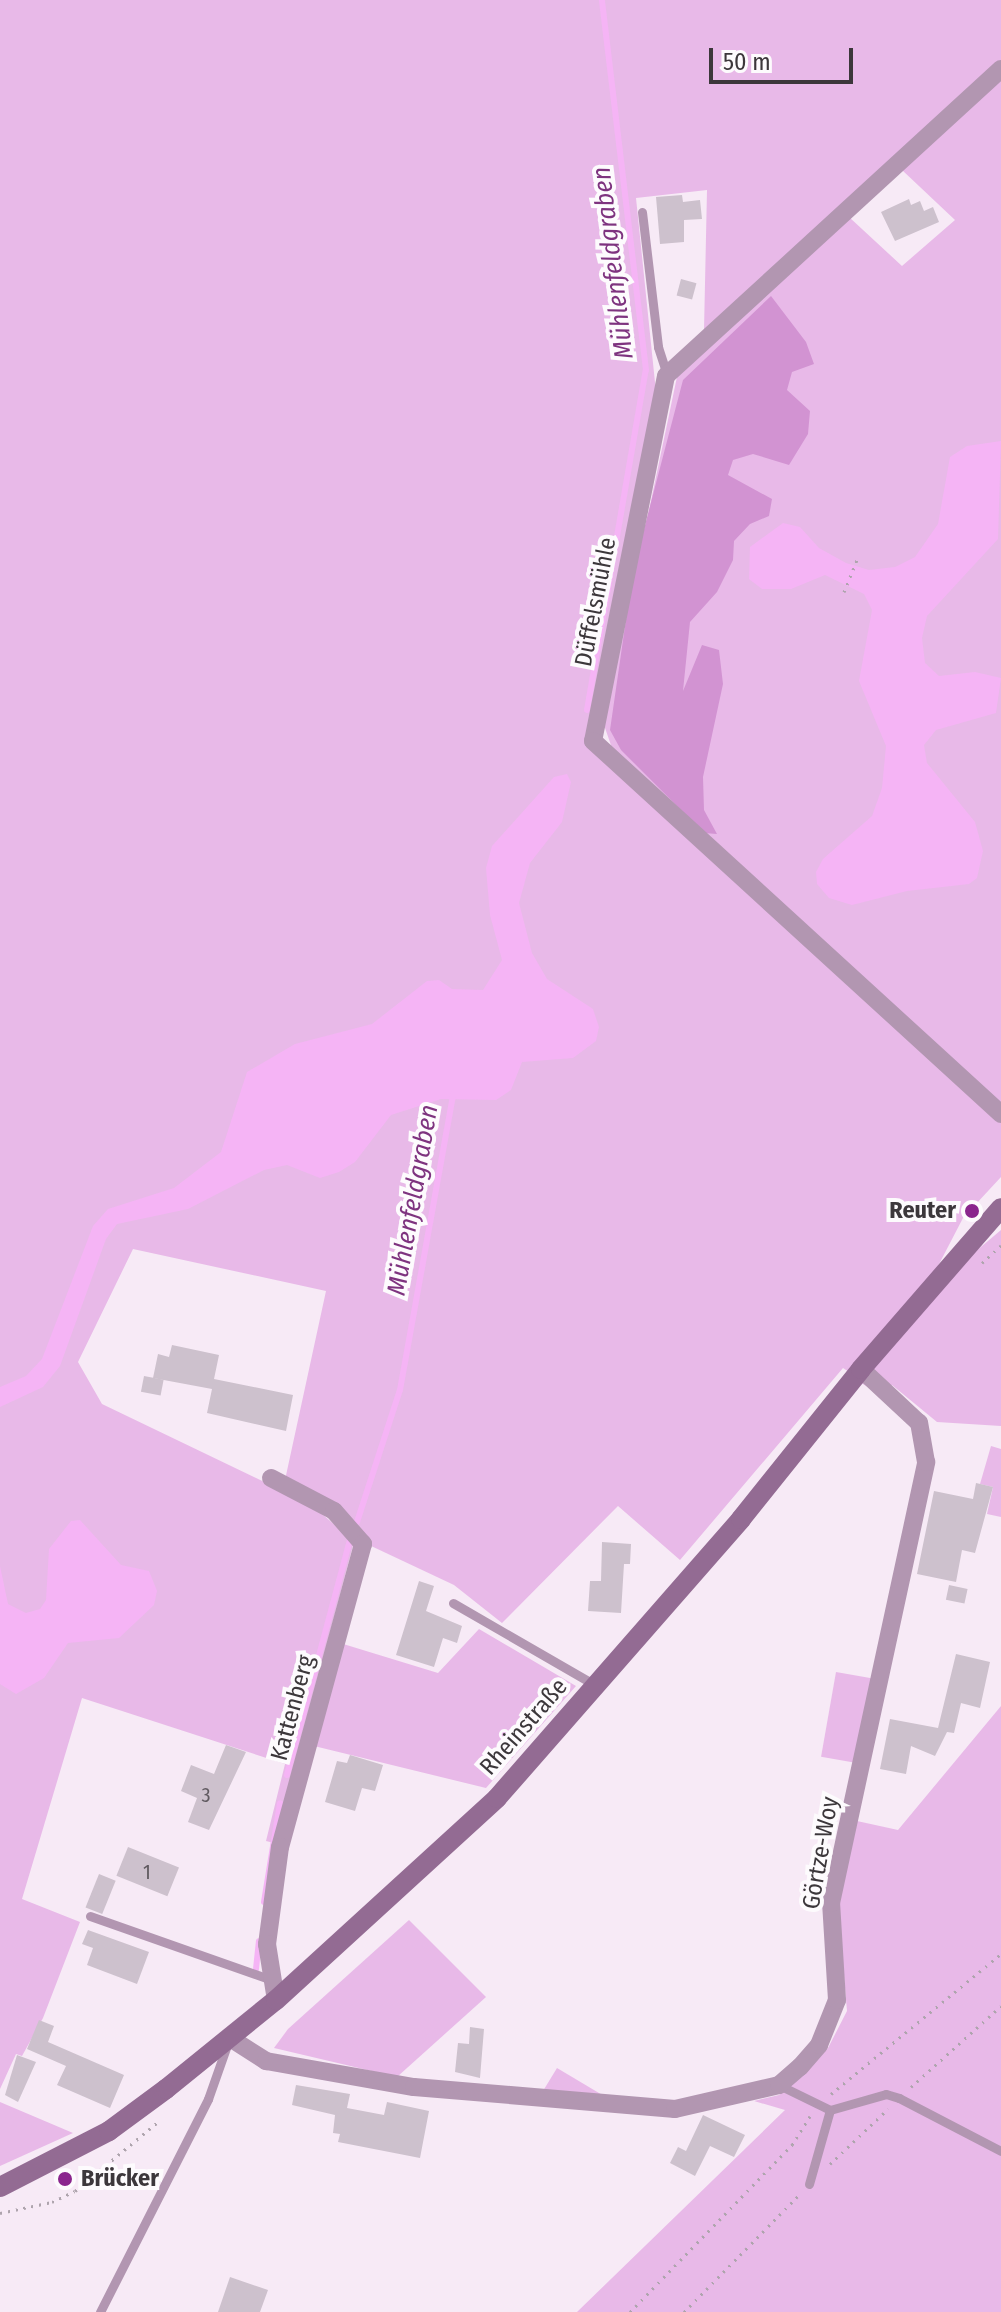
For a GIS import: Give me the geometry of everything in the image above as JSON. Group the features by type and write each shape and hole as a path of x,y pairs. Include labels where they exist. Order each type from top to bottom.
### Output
{"main road":[{"name":"Rheinstraße","path":"0,2187 109,2131 230,2038 274,1990 497,1798 741,1519 861,1369 1001,1208"}],"street":[{"path":"667,375 1001,69"},
{"name":"Düffelsmühle","path":"667,375 593,741 1001,1114"},
{"name":"Görtze-Woy","path":"779,2085 819,2045 837,2000 831,1903 926,1462 919,1423 861,1369"},
{"name":"Kattenberg","path":"271,1478 334,1511 363,1544 280,1847 267,1944 274,1990"},
{"path":"230,2038 266,2061 414,2087 555,2100 675,2109 779,2085"}],"lane":[{"path":"642,212 658,347 667,375"},
{"path":"453,1603 595,1685"},
{"path":"90,1916 274,1990"},
{"path":"100,2312 208,2099 230,2038"},
{"path":"779,2085 830,2110 886,2094 1001,2151"},
{"path":"809,2184 830,2110"}],"path":[{"path":"844,592 858,557"},
{"path":"684,2312 809,2184 1001,2006"}],"shaded area":[{"path":"0,0 1001,0 1001,61 704,330 707,190 636,198 656,392 589,730 1001,1122 1001,1177 963,1218 937,1268 849,1372 843,1368 680,1560 618,1506 502,1623 454,1585 369,1545 285,1480 326,1291 133,1249 78,1362 102,1404 312,1505 354,1542 274,1843 266,1841 285,1764 82,1698 22,1899 80,1922 43,2018 22,2056 16,2054 0,2089"},
{"path":"1001,80 1001,1106 614,754 604,725 678,372 849,217 902,266 955,220 902,170"},
{"path":"771,296 806,342 814,364 792,372 787,390 810,411 808,434 789,465 753,454 733,460 728,475 772,499 769,516 750,524 734,541 733,560 717,592 690,622 683,691 702,645 719,650 723,684 703,777 704,810 717,834 704,833 621,750 610,730 633,571 683,380"},
{"path":"1001,441 998,539 927,616 922,638 925,663 939,676 975,672 1001,678 996,713 936,730 924,745 927,763 975,822 983,851 977,878 969,884 907,891 852,905 829,898 817,884 816,872 823,859 872,816 882,788 886,746 859,681 872,610 864,594 825,575 791,589 762,589 749,579 750,547 783,523 800,527 819,548 846,563 869,570 895,567 915,557 938,524 950,457 967,446"},
{"path":"567,774 571,782 562,822 530,863 519,903 532,953 547,979 593,1009 599,1027 596,1041 573,1058 522,1062 511,1090 496,1100 441,1099 391,1115 355,1162 339,1172 320,1178 287,1165 264,1170 188,1209 117,1224 106,1239 60,1366 43,1387 0,1407 0,1387 26,1376 42,1359 93,1226 108,1209 174,1188 221,1152 247,1072 295,1044 372,1024 427,981 439,980 452,989 483,990 502,960 490,915 486,868 492,846 554,777"},
{"path":"1001,1230 1001,1426 937,1422 892,1385 882,1395 861,1383 963,1262"},
{"path":"991,1446 1001,1449 1001,1517 987,1514 993,1487 980,1484"},
{"path":"80,1520 121,1565 149,1571 157,1591 154,1605 119,1638 68,1643 44,1678 16,1694 0,1684 0,1566 8,1604 26,1613 40,1609 46,1600 49,1549 71,1521"},
{"path":"479,1629 576,1686 486,1788 314,1746 340,1643 438,1673"},
{"path":"836,1672 874,1679 859,1763 821,1757"},
{"path":"1001,1706 1001,2312 577,2312 785,2110 754,2101 779,2095 828,2048 847,2011 838,1905 857,1821 898,1830"},
{"path":"409,1920 486,1997 397,2077 274,2048 288,2029"},
{"path":"557,2068 604,2096 543,2091"},
{"path":"0,2102 73,2133 0,2166"}],"building":[{"path":"682,195 683,202 700,200 702,219 684,220 684,242 660,244 656,197"},
{"path":"909,199 911,205 920,201 924,211 933,207 939,222 895,241 881,212"},
{"path":"681,279 696,283 692,300 677,295"},
{"path":"172,1345 219,1355 214,1379 293,1395 286,1431 207,1413 212,1389 153,1378 158,1354 169,1357"},
{"path":"144,1376 164,1380 161,1396 141,1392"},
{"path":"976,1483 993,1487 975,1553 962,1550 956,1582 917,1574 934,1491 973,1499"},
{"path":"602,1542 631,1544 630,1564 624,1564 621,1613 588,1611 590,1581 601,1581"},
{"path":"419,1581 434,1586 426,1611 462,1626 457,1643 443,1638 434,1667 396,1655"},
{"path":"949,1585 968,1589 964,1604 946,1600"},
{"path":"956,1654 990,1662 980,1708 961,1703 954,1733 947,1732 935,1756 911,1746 906,1774 880,1769 890,1719 938,1728"},
{"path":"226,1745 246,1752 209,1830 188,1822 197,1798 181,1791 191,1765 214,1774"},
{"path":"350,1755 383,1765 375,1791 362,1788 355,1811 325,1802 337,1761 347,1763"},
{"path":"128,1847 179,1868 167,1896 116,1876"},
{"path":"99,1874 116,1881 102,1914 86,1907"},
{"path":"88,1930 149,1952 137,1984 87,1965 93,1948 82,1944"},
{"path":"39,2020 54,2026 48,2042 124,2075 110,2108 57,2085 66,2066 27,2049"},
{"path":"470,2027 484,2029 480,2078 455,2072 458,2043 469,2044"},
{"path":"17,2055 36,2062 18,2102 5,2095"},
{"path":"296,2085 350,2094 347,2108 384,2115 387,2102 429,2111 420,2158 338,2142 340,2134 333,2133 335,2115 292,2105"},
{"path":"703,2115 745,2135 734,2157 710,2146 695,2176 670,2163 678,2147 686,2151"},
{"path":"230,2277 268,2290 260,2312 218,2312"}],"waterway":[{"name":"Mühlenfeldgraben","path":"587,710 646,370 602,0"},
{"name":"Mühlenfeldgraben","path":"357,1522 400,1390 453,1094"},
{"name":"Mühlenfeldgraben","path":"287,1775 350,1540"},
{"name":"Mühlenfeldgraben","path":"264,1902 280,1803"},
{"name":"Mühlenfeldgraben","path":"256,1969 259,1941"}],"place":[{"name":"Reuter","path":"972,1211"},
{"name":"Brücker","path":"65,2179"}]}
